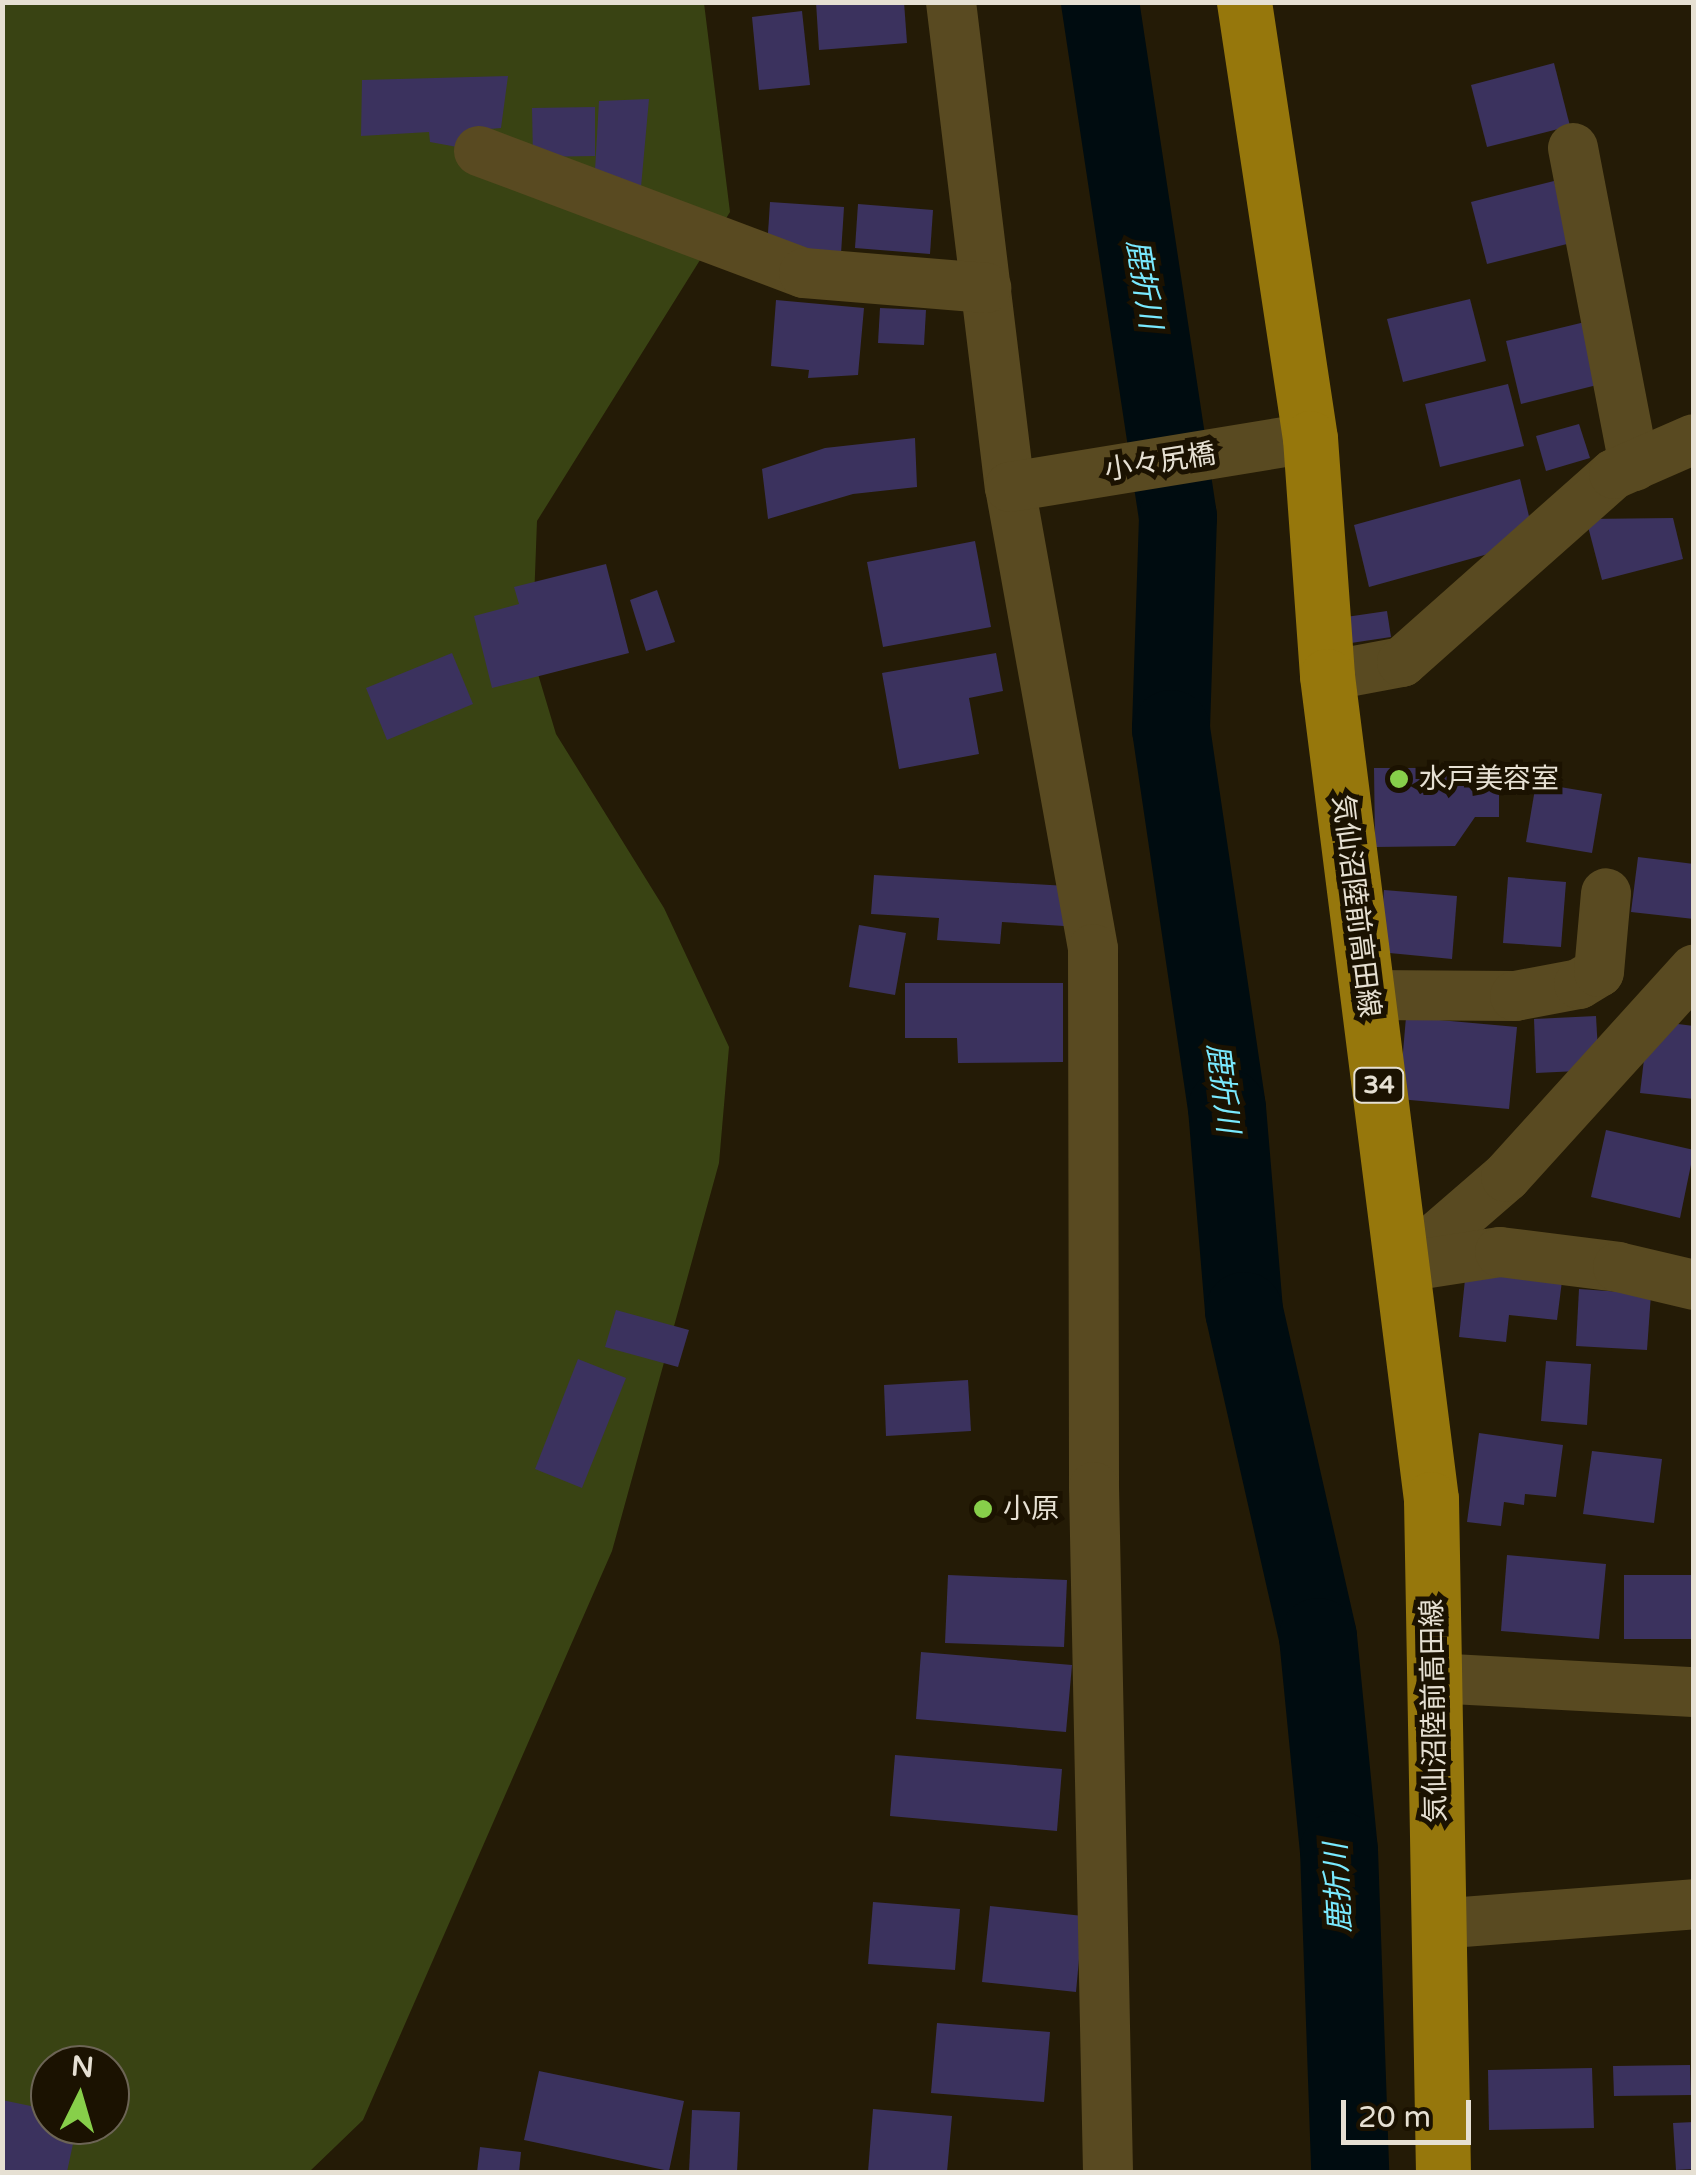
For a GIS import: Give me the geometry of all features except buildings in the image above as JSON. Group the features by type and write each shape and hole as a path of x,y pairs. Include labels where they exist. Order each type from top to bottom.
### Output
{"main road":[{"name":"気仙沼陸前高田線","path":"1244,2 1310,438 1327,676 1430,1499 1442,2172"}],"street":[{"path":"952,2 1010,486 1093,949 1093,1428 1108,2172"},
{"path":"1573,148 1634,466"},
{"path":"479,150 804,274 986,288"},
{"name":"小々尻橋","path":"1010,486 1310,438"},
{"path":"1327,676 1402,662 1614,474 1694,439"},
{"path":"1367,994 1515,996 1579,984 1599,972 1606,893"},
{"path":"1402,1267 1506,1177 1694,970"},
{"path":"1402,1267 1500,1252 1618,1266 1694,1285"},
{"path":"1433,1678 1694,1692"},
{"path":"1437,1924 1694,1904"}],"green space":[{"path":"3,3 704,3 730,212 537,521 532,654 556,734 664,908 729,1047 719,1163 612,1551 363,2120 309,2172 3,2172"}],"waterway":[{"name":"鹿折川","path":"1100,2 1178,517 1171,729 1227,1108 1244,1311 1318,1637 1339,1850 1350,2172"}],"place":[{"name":"水戸美容室","path":"1399,779"},
{"name":"小原","path":"983,1509"}]}
